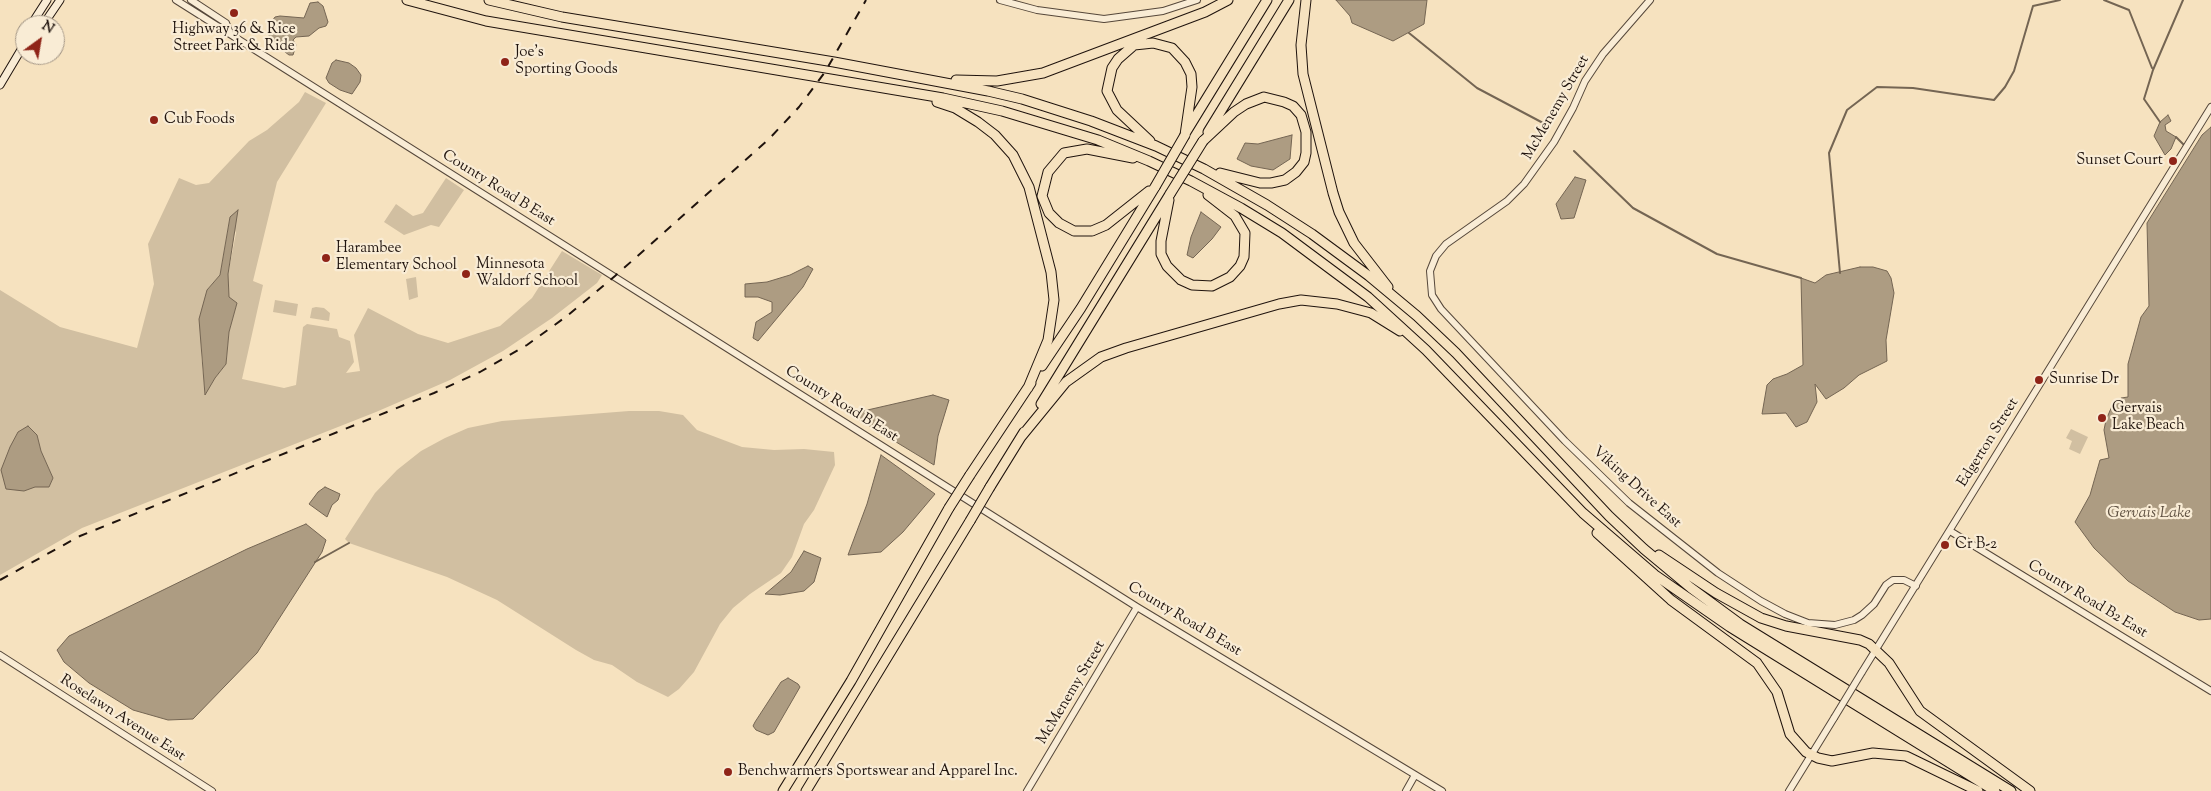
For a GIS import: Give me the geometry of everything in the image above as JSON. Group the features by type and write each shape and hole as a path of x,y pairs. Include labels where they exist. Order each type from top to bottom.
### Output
{"highway":[{"path":"407,0 486,21 894,90 1020,115 1098,140 1191,181 1240,208 1300,246 1368,297 1426,350 1606,534 1687,599 1995,791"},
{"path":"430,0 546,30"},
{"path":"489,0 562,18 965,86 1022,99 1082,117 1156,146 1204,169 1312,234 1407,307 1456,353 1622,528 1691,588 1740,624 2011,791"},
{"path":"890,73 978,81 1028,76 1205,12 1228,0"},
{"path":"783,791 851,681 949,508 1081,308 1267,0"},
{"path":"806,791 1289,0"},
{"path":"1306,0 1301,45 1303,74 1339,212 1364,258 1407,307"},
{"path":"1156,146 1121,114 1107,90 1112,68 1118,59 1134,45 1153,43 1172,48 1185,62 1191,74 1192,87 1185,133"},
{"path":"894,90 941,102 978,122 1004,145 1024,174 1051,272 1054,300 1048,340 1028,388"},
{"path":"1203,141 1234,112 1246,104 1264,97 1276,99 1293,106 1302,115 1307,142 1304,162 1296,172 1285,180 1260,183 1204,169"},
{"path":"1147,160 1087,149 1064,153 1048,172 1042,196 1049,213 1059,223 1074,231 1092,231 1118,217 1153,188"},
{"path":"1169,196 1161,242 1162,254 1167,266 1181,280 1192,285 1212,286 1230,277 1240,266 1244,256 1245,233 1235,216 1191,181"},
{"path":"1021,437 1066,382 1102,358 1126,348 1279,304 1301,300 1323,301 1371,313 1426,350"},
{"path":"1539,467 1589,525 1623,558 1688,614 1757,663 1777,692 1790,734 1800,747 1811,755 1832,761 1873,753 1906,756 1978,791"},
{"path":"1622,528 1695,581 1748,611 1786,626 1860,640 1876,649 1890,663 1920,711 2030,791"}],"main road":[{"path":"37,15 47,0"},
{"path":"50,15 60,0"},
{"path":"0,85 15,61"}],"street":[{"name":"County Road B East","path":"176,0 1137,607 1442,791"},
{"name":"County Road B East","path":"191,0 226,23 230,33"},
{"path":"1000,0 1037,10 1104,19 1163,11 1197,0"},
{"name":"McMenemy Street","path":"1455,238 1508,201 1530,177 1554,142 1573,108 1585,80 1603,54 1650,0"},
{"name":"Edgerton Street","path":"1789,791 2211,107"},
{"name":"Viking Drive East","path":"1455,238 1440,249 1432,264 1429,280 1436,303 1571,447 1629,503 1698,558 1774,608 1796,619 1817,624 1845,623 1862,615 1874,604 1886,585 1893,580 1904,580 1916,586"},
{"name":"County Road B2 East","path":"1950,531 2211,691"},
{"name":"McMenemy Street","path":"1027,791 1137,607"},
{"name":"Roselawn Avenue East","path":"0,655 212,791"},
{"path":"1406,791 1415,775"}],"shaded area":[{"path":"305,92 326,103 277,182 253,281 263,285 242,379 284,388 296,385 303,327 307,324 337,329 339,337 350,341 354,362 346,373 360,371 354,335 368,308 418,334 448,343 500,326 532,298 562,251 602,275 597,283 552,318 503,351 450,380 376,412 82,528 0,575 0,290 60,327 137,348 154,284 148,244 179,178 196,185 209,183 249,141 267,130 299,102","holes":["230,217 236,233 228,274 229,298 237,303 229,332 226,364 205,394 201,352 207,290 220,275","37,435 41,451 53,478 49,487 35,487"]},
{"path":"446,178 464,190 439,227 431,225 404,235 384,222 396,204 413,216 423,213"},
{"path":"416,277 418,297 409,300 406,279"},
{"path":"275,300 298,304 296,316 273,312"},
{"path":"312,308 324,308 330,313 329,321 310,318"},
{"path":"629,411 659,411 683,415 697,430 742,447 834,452 835,465 814,510 804,524 792,557 781,573 733,608 720,624 694,672 679,689 668,697 637,682 612,665 594,660 576,650 497,600 447,577 349,543 345,539 375,493 397,470 421,451 445,438 468,428 502,421"},
{"path":"2071,429 2088,437 2080,454 2069,449 2072,441 2066,438"}],"water":[{"path":"1336,0 1427,0 1424,24 1393,41 1352,23 1350,16"},
{"path":"318,2 323,6 328,22 326,26 319,28 309,36 296,37 293,40 296,45 293,55 289,55 272,42 268,33 275,17 304,18 310,3"},
{"path":"336,60 349,63 361,75 360,82 352,94 340,90 329,83 326,78 332,63"},
{"path":"2168,115 2171,121 2165,125 2166,131 2176,137 2171,149 2165,155 2154,136 2160,122"},
{"name":"Gervais Lake","path":"2211,127 2211,619 2199,620 2175,612 2128,581 2094,548 2075,522 2090,495 2100,460 2109,458 2104,430 2106,420 2112,406 2121,398 2128,397 2128,364 2141,317 2149,306 2147,223 2202,135"},
{"path":"1292,135 1290,159 1273,170 1251,166 1237,159 1245,143 1258,144"},
{"path":"1575,177 1586,180 1574,218 1561,219 1556,204"},
{"path":"238,210 228,274 229,297 237,303 229,332 226,364 205,395 199,319 207,290 220,275 230,217"},
{"path":"1201,212 1221,227 1193,258 1187,255 1191,237"},
{"path":"808,266 813,269 803,287 758,341 753,338 756,322 772,312 772,302 758,297 745,297 745,284 767,282 790,275"},
{"path":"1860,267 1873,267 1887,271 1891,278 1894,293 1886,340 1887,361 1859,375 1844,388 1826,399 1815,384 1817,402 1807,422 1796,427 1786,413 1762,414 1767,385 1773,379 1803,365 1801,278 1815,283 1826,275"},
{"path":"933,395 949,400 938,436 934,465 850,414"},
{"path":"28,426 37,435 41,451 53,478 49,487 35,487 24,491 6,489 1,470 18,432"},
{"path":"881,455 935,494 903,532 881,552 848,555 867,504"},
{"path":"325,487 340,494 338,500 332,505 327,517 309,504 318,492"},
{"path":"306,524 326,540 322,552 257,653 193,719 168,720 133,710 89,683 64,662 57,650 69,636 247,549"},
{"path":"804,551 821,558 814,582 804,591 780,595 765,594 791,572"},
{"path":"788,678 800,687 774,732 768,735 756,730 753,726 755,722 781,682"}],"waterway":[{"path":"1840,273 1829,153 1847,110 1877,87 1913,88 1994,100 2005,87 2014,71 2033,6 2060,0"},
{"path":"2104,0 2129,10 2152,68"},
{"path":"2160,122 2144,99 2153,70 2183,0"},
{"path":"1409,33 1477,88 1545,124"},
{"path":"2176,137 2185,146"},
{"path":"1574,151 1633,208 1717,254 1801,278"},
{"path":"315,562 349,543"}],"railway":[{"path":"0,580 80,536 434,393 480,372 527,345 567,316 615,276 769,139 799,107 825,72 866,0"}],"place":[{"name":"Highway 36 & Rice Street Park & Ride","path":"234,13"},
{"name":"Joe’s Sporting Goods","path":"505,62"},
{"name":"Cub Foods","path":"154,120"},
{"name":"Sunset Court","path":"2173,161"},
{"name":"Harambee Elementary School","path":"326,258"},
{"name":"Minnesota Waldorf School","path":"466,274"},
{"name":"Sunrise Dr","path":"2039,380"},
{"name":"Gervais Lake Beach","path":"2102,418"},
{"name":"Cr B-2","path":"1945,545"},
{"name":"Benchwarmers Sportswear and Apparel Inc.","path":"728,772"}]}
